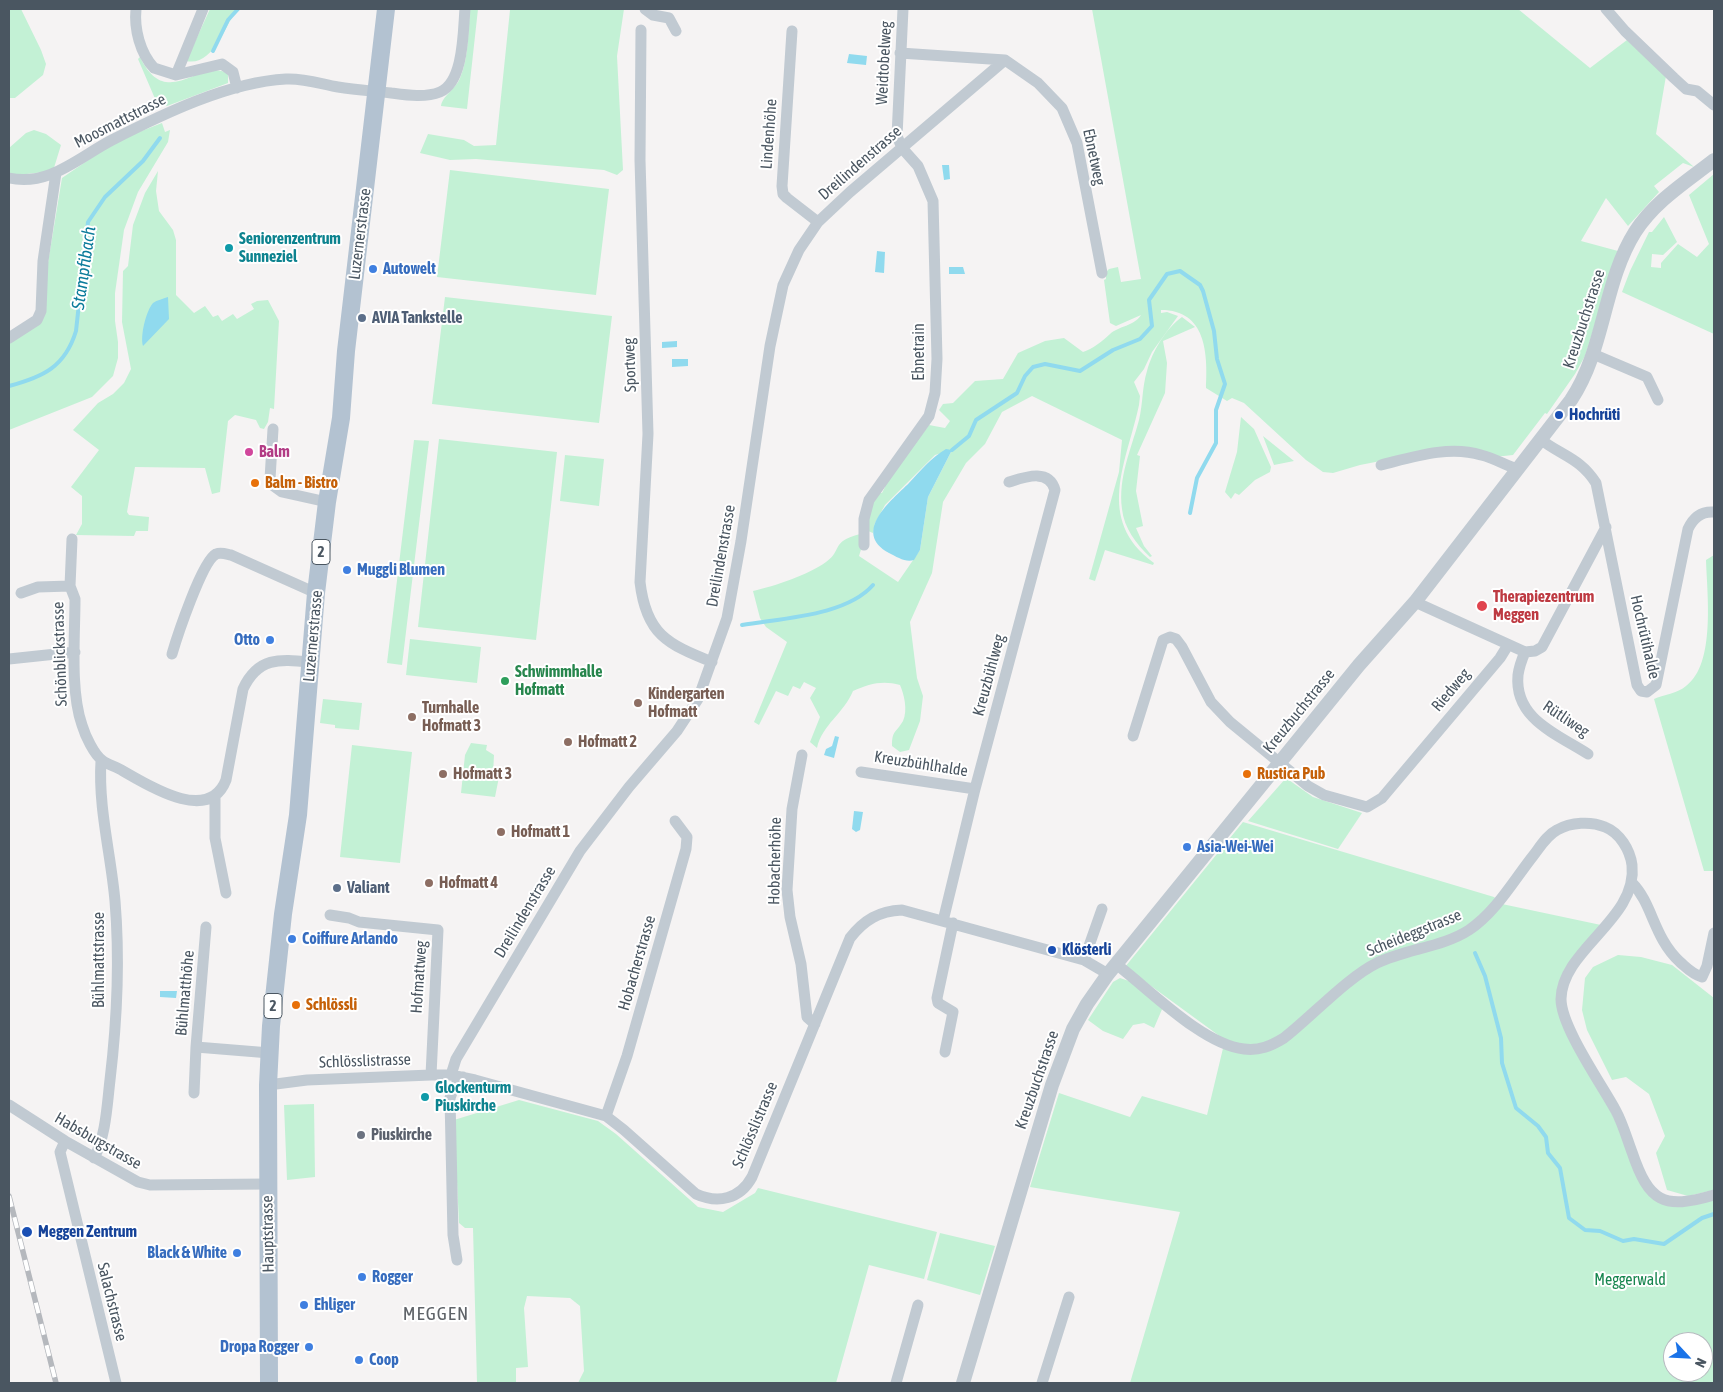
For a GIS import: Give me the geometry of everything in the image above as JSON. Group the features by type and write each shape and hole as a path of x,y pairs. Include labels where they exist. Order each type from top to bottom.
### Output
{"main road":[{"name":"Luzernerstrasse","path":"268,1085 283,914 298,815 306,736 316,593 327,502 337,452 346,351 386,9"},
{"name":"Hauptstrasse","path":"268,1085 269,1383"}],"street":[{"path":"136,9 137,29 145,56 154,68 176,75 222,64 230,68 238,88"},
{"path":"176,75 203,9"},
{"name":"Moosmattstrasse","path":"9,178 28,180 56,173 111,140 185,106 238,88 288,78 377,92 429,95 442,92 453,79 459,65 465,9"},
{"path":"645,9 653,15 669,18 676,31"},
{"name":"Weidtobelweg","path":"902,148 897,136 903,9"},
{"path":"1606,9 1625,31 1686,89 1697,91 1714,105"},
{"name":"Sportweg","path":"641,30 640,160 648,434 640,582 642,603 650,622 670,644 712,662"},
{"name":"Lindenhöhe","path":"792,31 783,194 818,222"},
{"path":"900,53 1005,60"},
{"name":"Dreilindenstrasse","path":"451,1075 456,1059 580,851 690,712 712,662 727,618 740,550 770,346 783,285 799,250 818,222 1005,60"},
{"name":"Ebnetweg","path":"1005,60 1038,83 1062,108 1070,123 1077,143 1102,273"},
{"name":"Ebnetrain","path":"864,545 864,519 869,500 929,416 935,393 933,201 918,166 902,148"},
{"name":"Kreuzbuchstrasse","path":"963,1383 1060,1060 1078,1021 1112,969 1359,665 1415,602 1578,390 1593,354 1617,272 1636,232 1663,198 1714,160"},
{"path":"9,338 37,320 41,311 43,260 56,173"},
{"path":"1593,354 1647,377 1658,400"},
{"path":"273,429 271,484 282,492 327,502"},
{"name":"Hochrütihalde","path":"1540,439 1588,470 1596,483 1637,685 1641,690 1647,692 1656,684 1688,529 1692,521 1699,514 1714,512"},
{"path":"1381,465 1423,455 1459,451 1481,455 1518,469"},
{"name":"Kreuzbühlweg","path":"946,1052 953,1012 938,1004 937,998 948,922 976,789 1055,490 1050,480 1040,475 1009,482"},
{"path":"1415,602 1524,652 1535,651 1542,647 1606,527"},
{"name":"Schönblickstrasse","path":"72,539 70,586 75,599 77,705 82,726 101,761"},
{"path":"172,654 204,569 215,555 222,552 316,593"},
{"name":"Schönblickstrasse","path":"21,594 38,587 70,586"},
{"name":"Riedweg","path":"1133,736 1163,640 1170,637 1176,639 1182,647 1211,702 1230,722 1280,763 1324,795 1361,806 1377,803 1500,658 1508,645"},
{"path":"9,659 75,652"},
{"name":"Rütliweg","path":"1524,652 1518,675 1520,700 1531,718 1588,754"},
{"path":"226,893 214,838 215,797 226,780 243,689 254,671 267,662 287,660 310,662"},
{"name":"Hobacherhöhe","path":"802,755 792,809 787,890 790,917 801,964 807,1017 815,1024"},
{"path":"101,761 171,795 195,800 215,797"},
{"name":"Bühlmattstrasse","path":"94,1158 99,1148 107,1102 118,990 115,903 100,783 101,761"},
{"name":"Kreuzbühlhalde","path":"861,772 976,789"},
{"name":"Hobacherstrasse","path":"606,1116 629,1047 686,849 687,837 675,821"},
{"name":"Scheideggstrasse","path":"1112,969 1218,1041 1230,1046 1257,1049 1272,1045 1284,1038 1361,972 1376,963 1469,930 1497,903 1546,839 1557,830 1584,823 1606,827 1623,842 1630,856 1632,883 1640,891 1662,941 1672,955 1694,974 1702,977 1707,966 1714,933"},
{"path":"1632,883 1607,924 1568,974 1561,1001 1567,1023 1618,1114 1643,1182 1664,1201 1683,1203 1714,1195"},
{"path":"1084,960 1102,909"},
{"name":"Schlösslistrasse","path":"268,1085 307,1080 431,1075 463,1077 606,1116 696,1194 707,1199 730,1197 740,1192 752,1177 850,938 861,925 888,910 902,910 1112,969"},
{"name":"Hofmattweg","path":"330,915 349,918 359,922 438,930 431,1075"},
{"name":"Bühlmatthöhe","path":"206,927 196,1047 270,1053"},
{"path":"194,1093 196,1047"},
{"path":"456,1260 450,1098 454,1087 463,1077"},
{"name":"Habsburgstrasse","path":"9,1105 65,1141 129,1178 150,1185 268,1184"},
{"name":"Salachstrasse","path":"65,1141 60,1152 116,1383"},
{"path":"1042,1383 1068,1297"},
{"path":"896,1383 918,1305"}],"green space":[{"path":"9,9 21,9 46,64 43,75 15,98 9,98"},
{"path":"210,9 237,9 211,52 204,58 186,61"},
{"path":"470,9 478,9 467,109 441,106 444,99 458,82 463,70 468,44"},
{"path":"506,9 624,9 617,56 623,170 617,175 604,170 476,159 450,160 420,153 428,134 464,140 474,146 496,145 510,10"},
{"path":"1092,9 1518,9 1590,68 1627,40 1666,76 1656,134 1694,167 1683,163 1654,186 1659,192 1628,226 1606,198 1581,241 1618,251 1585,356 1547,414 1545,413 1513,455 1494,457 1437,450 1360,465 1333,473 1323,472 1306,460 1244,403 1232,398 1227,401 1206,388 1205,348 1196,325 1187,317 1176,312 1161,310 1161,313 1167,312 1178,316 1152,352 1144,369 1134,382 1140,396 1139,405 1123,468 1120,489 1120,509 1125,528 1136,546 1154,563 1153,565 1105,550 1095,581 1089,579 1119,472 1122,440 1032,396 1002,412 985,444 966,463 943,502 932,573 910,622 917,678 923,696 920,721 909,750 900,752 892,746 894,734 903,721 905,712 904,697 900,685 876,684 853,691 844,706 823,732 817,748 810,742 820,717 810,698 816,688 804,682 800,689 793,686 788,696 776,691 759,725 754,722 787,642 766,627 760,618 753,591 801,576 819,567 831,558 844,540 860,534 863,543 859,556 898,582 920,550 928,497 952,450 935,455 885,505 875,523 873,533 868,531 868,514 878,492 882,493 885,487 883,485 929,425 945,428 950,421 939,410 943,404 953,403 975,381 1003,379 1018,353 1045,341 1064,338 1083,352 1091,349 1114,331 1138,319 1141,315 1116,326 1110,323 1104,280 1106,279 1106,272 1109,269 1118,267 1121,282 1141,279"},
{"path":"140,57 150,73 161,81 184,80 217,70 228,74 228,83 167,106 156,101 138,59"},
{"path":"162,123 165,132 170,130 168,142 138,192 124,230 115,293 118,358 113,376 92,397 9,430 9,341 38,323 62,178 116,141"},
{"path":"34,130 46,134 61,145 53,171 9,176 9,148 26,133"},
{"path":"450,170 609,189 596,295 437,277"},
{"path":"158,171 156,191 159,211 173,230 176,240 176,295 194,313 205,306 213,317 218,315 222,321 233,314 237,319 254,309 251,304 257,301 268,300 279,321 274,409 270,408 268,422 264,429 260,428 256,420 235,415 228,421 220,492 212,494 205,468 135,467 127,512 129,515 149,517 148,531 136,531 134,536 76,535 82,524 82,496 71,487 99,450 73,430 98,403 113,394 124,383 131,369 122,322 123,271 128,266 133,225 145,193"},
{"path":"1714,174 1714,334 1622,292 1649,232 1652,232 1664,217 1677,242 1663,255 1652,254 1651,267 1661,268 1661,263 1678,244 1697,257 1709,244 1689,195"},
{"path":"445,297 612,316 599,423 432,404"},
{"path":"1182,317 1195,327 1163,341 1167,363 1165,393 1137,455 1140,456 1136,491 1143,526 1136,528 1144,546 1152,556 1150,557 1140,547 1125,523 1121,497 1122,486 1126,464 1139,420 1145,377 1149,364 1165,334"},
{"path":"1241,417 1254,429 1271,467 1270,472 1255,480 1239,495 1235,493 1231,499 1225,492 1237,452"},
{"path":"1263,436 1294,461 1274,465"},
{"path":"439,439 557,452 536,640 418,627"},
{"path":"414,440 429,441 402,665 387,663"},
{"path":"565,455 604,459 599,506 560,501"},
{"path":"1714,555 1714,871 1704,871 1654,699 1686,686 1696,676 1702,662 1708,627 1706,560"},
{"path":"410,639 481,647 477,683 406,675"},
{"path":"323,699 362,703 359,730 335,728 335,725 320,723"},
{"path":"471,743 487,745 486,750 494,755 493,775 499,777 495,797 461,793 465,755"},
{"path":"352,745 412,752 400,863 340,857"},
{"path":"1286,778 1313,797 1362,813 1338,849 1248,821"},
{"name":"Meggerwald","path":"1243,822 1494,897 1502,904 1601,925 1564,970 1558,1004 1653,1198 1714,1198 1714,1383 1130,1383 1180,1212 1030,1187 1059,1093 1130,1117 1142,1096 1207,1115 1225,1040 1125,967"},
{"path":"1618,955 1641,957 1672,965 1714,998 1714,1190 1688,1196 1667,1190 1656,1153 1665,1136 1649,1094 1626,1077 1612,1080 1587,1030 1582,1010 1585,978 1593,967"},
{"path":"1120,978 1132,982 1163,1007 1154,1028 1144,1023 1133,1025 1123,1039 1103,1031 1088,1020 1113,982"},
{"path":"519,1100 598,1121 616,1134 698,1207 723,1212 755,1193 758,1188 937,1232 924,1279 869,1265 836,1383 578,1383 584,1371 580,1306 570,1298 527,1296 524,1308 528,1367 516,1368 516,1383 477,1383 473,1228 465,1228 459,1223 454,1120"},
{"path":"314,1104 315,1177 287,1180 284,1105"},
{"path":"940,1233 995,1246 980,1295 927,1280"}],"water":[{"path":"849,54 867,56 866,65 847,63"},
{"path":"942,165 949,165 950,179 944,180"},
{"path":"877,251 885,252 884,273 875,272"},
{"path":"949,267 963,267 965,274 949,274"},
{"path":"168,297 169,319 143,346 143,330 150,307 153,303"},
{"path":"677,341 677,347 662,348 662,342"},
{"path":"672,359 688,359 688,366 672,367"},
{"path":"946,449 952,450 928,497 920,550 914,560 901,559 878,545 874,536 874,526 878,516 931,460"},
{"path":"835,736 839,737 834,758 824,755 826,749 832,746"},
{"path":"854,811 863,812 860,830 856,832 852,829"},
{"path":"160,991 177,991 176,998 160,997"}],"waterway":[{"name":"Stampfibach","path":"213,51 228,20 238,9"},
{"name":"Stampfibach","path":"9,386 32,379 51,369 66,354 76,331 88,222 105,197 143,161 160,138"},
{"path":"952,450 969,436 976,420 1017,393 1025,376 1033,367 1045,364 1080,371 1113,350 1140,339 1152,326 1149,300 1167,274 1180,271 1200,285 1203,291 1214,331 1217,359 1225,384 1216,410 1216,443 1197,478 1190,513"},
{"path":"742,625 812,614 830,609 847,603 873,585"},
{"path":"1475,953 1485,976 1501,1038 1502,1063 1516,1108 1538,1126 1546,1137 1548,1153 1560,1168 1569,1218 1585,1230 1600,1231 1623,1241 1634,1239 1664,1244 1702,1218 1714,1214"}],"railway":[{"path":"9,1196 56,1383"}],"place":[{"name":"Seniorenzentrum Sunneziel","path":"229,248"},
{"name":"Autowelt","path":"373,269"},
{"name":"AVIA Tankstelle","path":"362,318"},
{"name":"Hochrüti","path":"1559,415"},
{"name":"Balm","path":"249,452"},
{"name":"Balm - Bistro","path":"255,483"},
{"name":"Muggli Blumen","path":"347,570"},
{"name":"Therapiezentrum Meggen","path":"1482,606"},
{"name":"Otto","path":"270,640"},
{"name":"Schwimmhalle Hofmatt","path":"505,681"},
{"name":"Kindergarten Hofmatt","path":"638,703"},
{"name":"Turnhalle Hofmatt 3","path":"412,717"},
{"name":"Hofmatt 2","path":"568,742"},
{"name":"Hofmatt 3","path":"443,774"},
{"name":"Rustica Pub","path":"1247,774"},
{"name":"Hofmatt 1","path":"501,832"},
{"name":"Asia-Wei-Wei","path":"1187,847"},
{"name":"Hofmatt 4","path":"429,883"},
{"name":"Valiant","path":"337,888"},
{"name":"Coiffure Arlando","path":"292,939"},
{"name":"Klösterli","path":"1052,950"},
{"name":"Schlössli","path":"296,1005"},
{"name":"Glockenturm Piuskirche","path":"425,1097"},
{"name":"Piuskirche","path":"361,1135"},
{"name":"Meggen Zentrum","path":"27,1232"},
{"name":"Black & White","path":"237,1253"},
{"name":"Rogger","path":"362,1277"},
{"name":"Ehliger","path":"304,1305"},
{"name":"Dropa Rogger","path":"309,1347"},
{"name":"Coop","path":"359,1360"}],"district":[{"name":"MEGGEN","path":"436,1314"}]}
